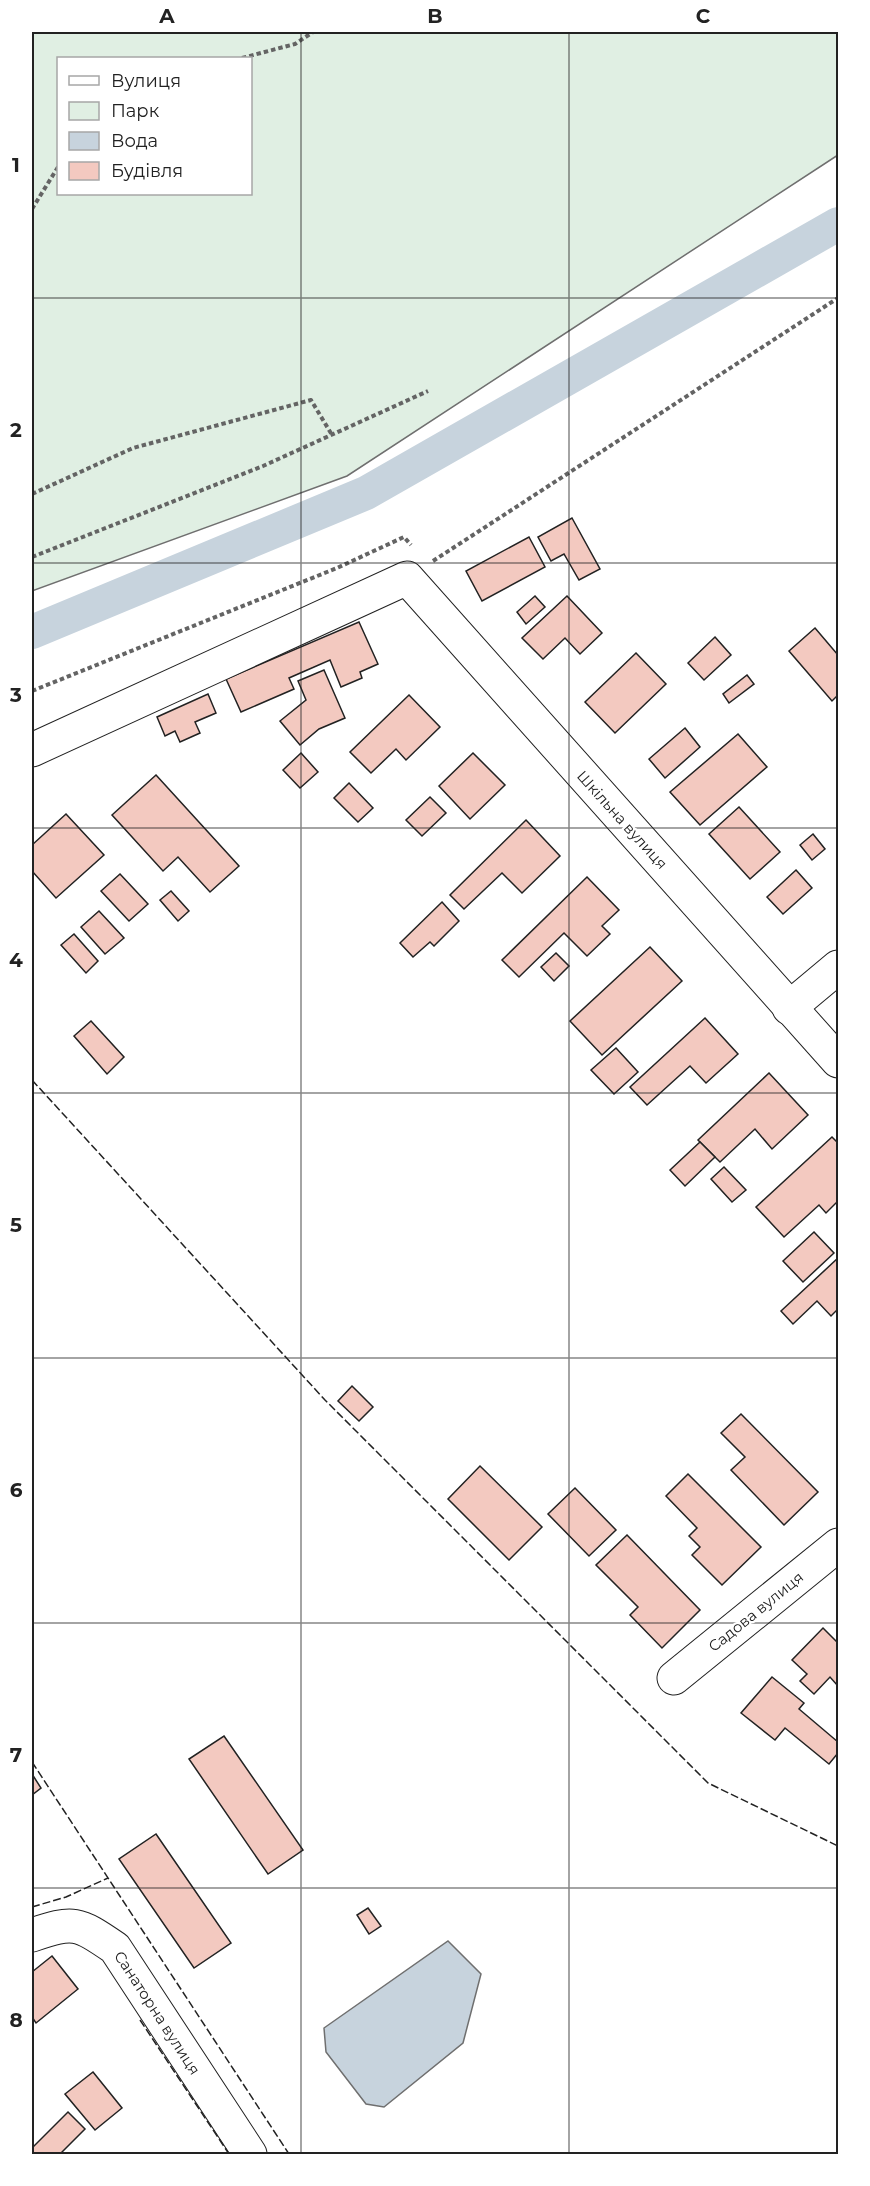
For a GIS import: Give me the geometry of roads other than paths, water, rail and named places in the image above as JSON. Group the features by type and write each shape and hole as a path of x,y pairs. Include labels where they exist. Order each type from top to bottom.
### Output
{"street":[{"name":"Шкільна вулиця","path":"32,750 407,578 838,1061"},
{"path":"789,1008 838,967"},
{"name":"Садова вулиця","path":"674,1678 838,1545"},
{"name":"Санаторна вулиця","path":"32,1935 65,1924 90,1931 115,1948 250,2154"}],"water":[{"path":"448,1941 481,1974 463,2043 384,2107 366,2104 326,2052 324,2028"}],"waterway":[{"path":"32,632 366,493 838,224"}]}
